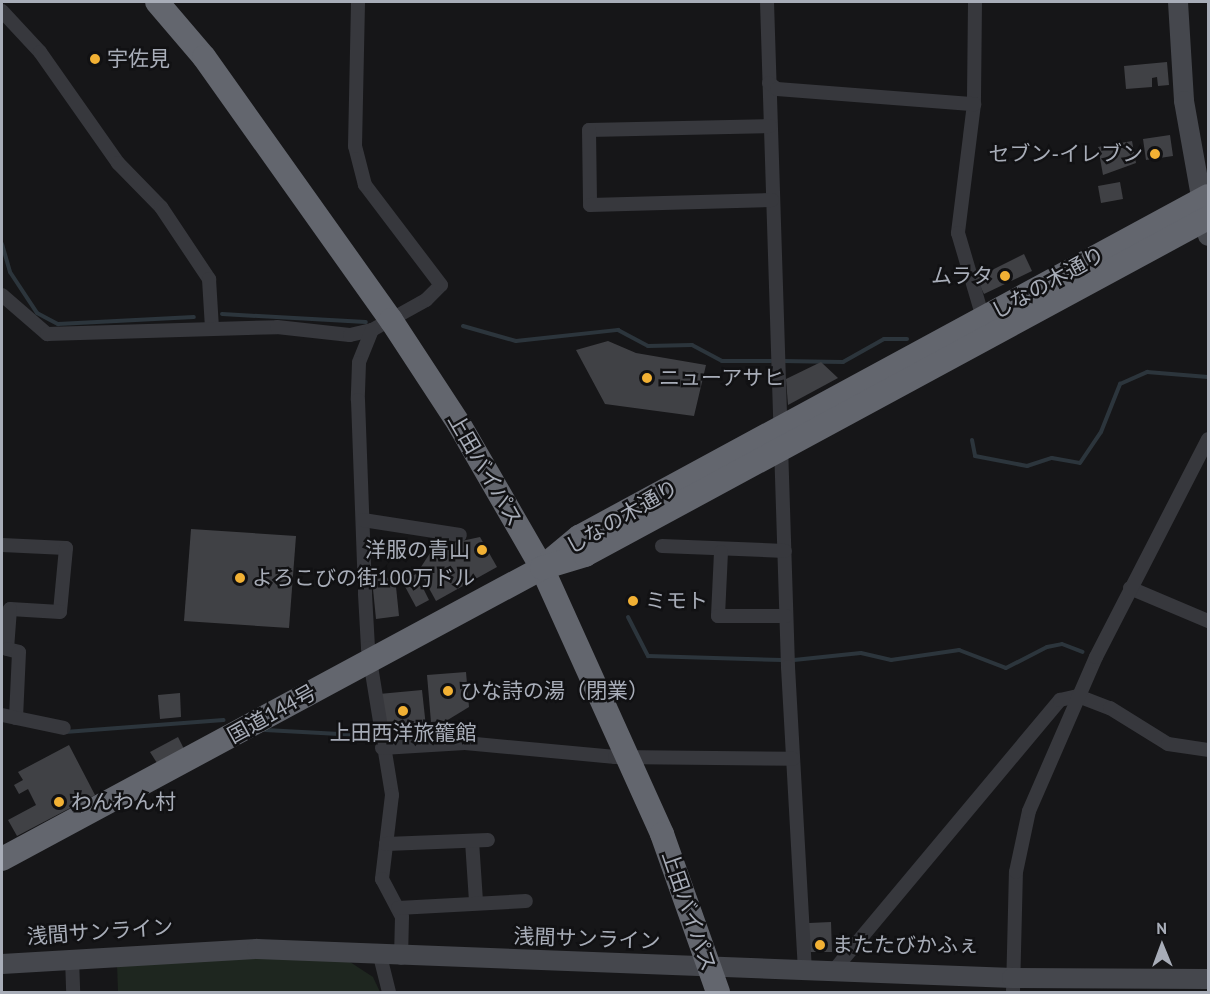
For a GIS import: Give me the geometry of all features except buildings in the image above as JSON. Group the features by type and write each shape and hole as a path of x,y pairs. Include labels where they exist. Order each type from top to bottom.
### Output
{"highway":[{"name":"上田バイパス","path":"157,2 204,57 381,325 459,424 542,568 629,757 718,993"},
{"name":"しなの木通り","path":"781,438 983,318 1206,214"},
{"name":"しなの木通り","path":"542,568 579,537 781,438 1206,214"},
{"name":"国道144号","path":"2,859 542,568"}],"street":[{"path":"2,295 47,334 277,327 329,336 381,325 441,285 365,185 355,146 358,2"},
{"path":"767,2 786,616 805,968"},
{"path":"975,2 974,104 958,233 983,318"},
{"path":"1178,2 1184,101 1206,214"},
{"path":"2,11 40,52 118,164 161,207 209,279 212,328"},
{"path":"769,83 777,89 974,104"},
{"path":"770,126 589,130 590,205 772,200"},
{"path":"381,325 359,363 363,520 370,660 382,748 392,795 382,879 398,908 402,958"},
{"path":"1013,985 1020,836 1078,696 1130,588 1209,439"},
{"path":"363,520 460,535"},
{"path":"2,545 66,548 60,612 10,609 8,649 19,652 16,718"},
{"path":"662,546 721,552 784,551"},
{"path":"721,552 718,616 786,616"},
{"path":"1130,588 1209,621"},
{"path":"835,969 1060,700 1078,696 1110,708 1168,744 1209,750"},
{"path":"2,715 64,728"},
{"path":"382,748 465,743 629,757 793,759"},
{"path":"386,844 488,840"},
{"path":"472,841 476,902"},
{"path":"398,908 526,901"},
{"name":"浅間サンライン","path":"2,964 72,958 257,949 402,958 835,969 1013,985 1209,979"},
{"path":"380,956 389,993"},
{"path":"72,958 73,993"}],"shaded area":[{"path":"261,956 347,960 373,977 380,992 118,992 117,963"}],"waterway":[{"path":"2,244 10,272 37,313 58,324 194,317"},
{"path":"222,314 366,322"},
{"path":"463,326 516,341 618,330 648,346 692,345 722,361 771,361"},
{"path":"782,361 843,362 884,339 907,339"},
{"path":"972,440 975,456 1027,466 1052,458 1080,463 1101,432 1120,384 1147,372 1208,377"},
{"path":"628,617 648,656 782,660"},
{"path":"794,660 861,653 891,660 959,650 1006,668 1047,647 1062,644 1083,652"},
{"path":"65,732 224,720"},
{"path":"265,730 377,736"}],"place":[{"name":"宇佐見","path":"95,59"},
{"name":"セブン-イレブン","path":"1155,154"},
{"name":"ムラタ","path":"1005,276"},
{"name":"ニューアサヒ","path":"647,378"},
{"name":"洋服の青山","path":"482,550"},
{"name":"よろこびの街100万ドル","path":"240,578"},
{"name":"ミモト","path":"633,601"},
{"name":"ひな詩の湯（閉業）","path":"448,691"},
{"name":"上田西洋旅籠館","path":"403,711"},
{"name":"わんわん村","path":"59,802"},
{"name":"またたびかふぇ","path":"820,945"}]}
